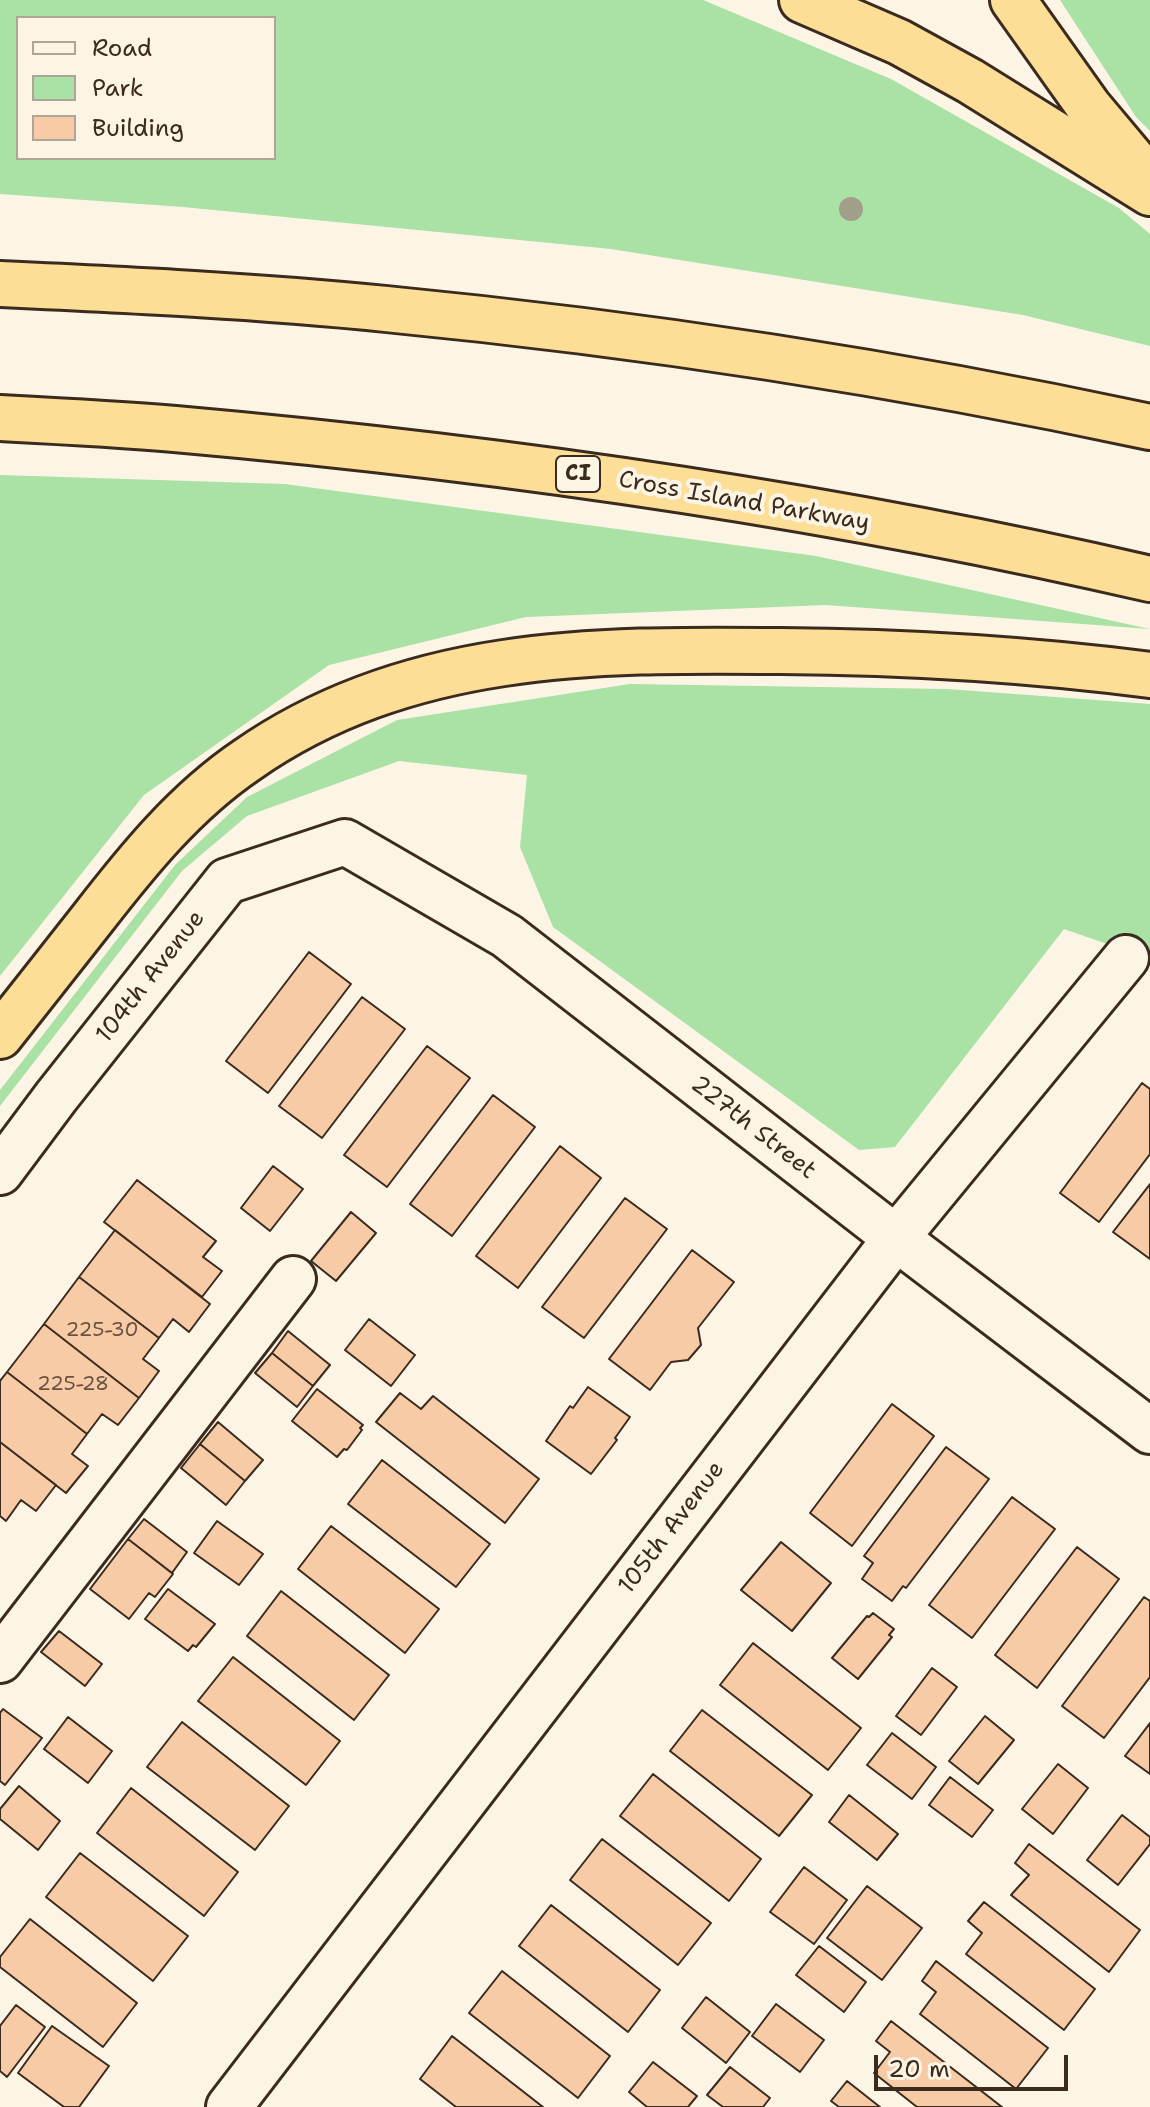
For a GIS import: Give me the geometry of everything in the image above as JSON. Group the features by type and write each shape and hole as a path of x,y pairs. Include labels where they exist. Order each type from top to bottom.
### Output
{"highway":[{"path":"802,0 899,42 970,81 1150,193"},
{"path":"1013,0 1089,107 1150,180"},
{"path":"0,284 150,291 385,309 619,335 850,368 1150,427"},
{"name":"Cross Island Parkway","path":"0,418 174,429 548,469 740,499 943,536 1150,579"},
{"path":"0,1036 158,838 200,797 246,761 288,734 342,707 399,685 464,669 521,660 681,651 921,654 1005,659 1150,675"}],"street":[{"name":"104th Avenue","path":"0,1172 227,881 345,842"},
{"name":"227th Street","path":"345,842 507,936 1150,1431"},
{"name":"105th Avenue","path":"229,2107 896,1238 1126,958"},
{"path":"0,1660 293,1279"}],"green space":[{"path":"0,0 703,0 891,79 1119,208 1150,234 1150,346 1023,315 611,249 183,207 0,194"},
{"path":"1060,0 1150,0 1150,131 1136,117"},
{"path":"0,475 285,484 816,556 1150,629 826,605 526,617 329,665 144,795 0,976"},
{"path":"630,684 947,689 1150,704 1150,959 1064,929 895,1147 859,1150 553,927 520,847 527,775 399,761 247,816 182,871 0,1106 0,1090 175,865 247,797 397,720"}],"building":[{"path":"309,952 351,984 268,1093 226,1061"},
{"path":"362,997 405,1029 322,1138 279,1106"},
{"path":"427,1046 470,1078 387,1187 344,1155"},
{"path":"1142,1083 1150,1089 1150,1154 1099,1222 1060,1193"},
{"path":"493,1095 535,1127 452,1236 410,1204"},
{"path":"560,1146 601,1178 518,1288 476,1256"},
{"path":"273,1166 303,1189 270,1231 241,1208"},
{"path":"137,1180 216,1241 203,1257 222,1271 202,1297 104,1222"},
{"path":"1150,1184 1150,1259 1113,1232"},
{"path":"625,1198 667,1229 584,1338 542,1307"},
{"path":"351,1212 376,1233 336,1281 311,1261"},
{"path":"115,1230 210,1304 189,1332 173,1319 159,1338 79,1277"},
{"path":"692,1250 734,1282 698,1328 701,1345 688,1360 671,1362 650,1390 609,1359"},
{"path":"79,1277 159,1338 143,1359 159,1371 139,1398 44,1324"},
{"path":"369,1319 415,1355 391,1386 345,1350"},
{"path":"44,1324 139,1398 118,1425 102,1414 87,1434 7,1372"},
{"path":"288,1331 330,1365 313,1386 272,1353"},
{"path":"272,1353 313,1386 297,1407 255,1373"},
{"path":"7,1372 87,1434 72,1454 88,1466 66,1493 0,1442 0,1381"},
{"path":"588,1387 630,1417 591,1474 546,1441 570,1406 573,1408"},
{"path":"317,1389 363,1425 347,1450 344,1449 337,1457 292,1421"},
{"path":"400,1393 421,1409 433,1396 539,1479 505,1523 376,1422"},
{"path":"892,1404 934,1436 852,1546 810,1513"},
{"path":"218,1422 263,1460 245,1481 200,1444"},
{"path":"0,1442 56,1485 36,1511 21,1500 6,1521 0,1516"},
{"path":"200,1444 245,1481 226,1505 181,1468"},
{"path":"946,1447 989,1479 906,1588 903,1586 892,1601 862,1579 873,1563 864,1556"},
{"path":"382,1460 490,1544 456,1587 348,1504"},
{"path":"1012,1497 1055,1529 972,1638 929,1605"},
{"path":"144,1519 187,1552 172,1573 128,1539"},
{"path":"217,1521 263,1554 239,1585 194,1553"},
{"path":"331,1526 439,1609 405,1653 298,1569"},
{"path":"128,1539 173,1574 155,1597 149,1593 129,1619 90,1589"},
{"path":"781,1542 831,1583 792,1631 741,1590"},
{"path":"1077,1547 1119,1579 1037,1688 995,1655"},
{"path":"168,1589 215,1624 196,1647 193,1645 188,1651 145,1619"},
{"path":"281,1591 389,1675 354,1720 247,1636"},
{"path":"1144,1597 1150,1601 1150,1677 1104,1738 1062,1706"},
{"path":"873,1613 894,1629 889,1635 892,1637 858,1679 832,1658 867,1616"},
{"path":"59,1631 102,1664 85,1686 41,1652"},
{"path":"753,1643 861,1728 828,1770 720,1685"},
{"path":"233,1657 340,1741 306,1785 198,1701"},
{"path":"932,1668 957,1687 921,1735 896,1716"},
{"path":"3,1709 42,1738 5,1785 0,1781 0,1713"},
{"path":"702,1710 812,1795 779,1836 670,1751"},
{"path":"985,1716 1014,1740 978,1784 949,1761"},
{"path":"68,1717 112,1751 88,1783 44,1749"},
{"path":"182,1722 289,1806 255,1850 147,1767"},
{"path":"1150,1723 1150,1774 1125,1756"},
{"path":"892,1733 936,1767 912,1799 867,1765"},
{"path":"1058,1764 1088,1788 1053,1834 1022,1809"},
{"path":"653,1774 761,1859 729,1901 620,1816"},
{"path":"950,1777 993,1810 972,1837 929,1805"},
{"path":"19,1786 60,1821 38,1850 0,1819 0,1809"},
{"path":"131,1788 238,1872 204,1916 97,1833"},
{"path":"849,1795 898,1834 877,1860 829,1822"},
{"path":"1122,1815 1150,1837 1150,1844 1118,1885 1087,1860"},
{"path":"602,1839 711,1923 678,1965 570,1880"},
{"path":"1029,1844 1140,1930 1109,1972 1011,1895 1029,1875 1015,1863"},
{"path":"80,1853 188,1936 153,1981 46,1897"},
{"path":"804,1867 847,1900 814,1944 770,1912"},
{"path":"867,1886 922,1928 882,1980 827,1938"},
{"path":"984,1902 1095,1989 1064,2030 966,1954 982,1933 968,1921"},
{"path":"551,1905 660,1990 628,2032 519,1946"},
{"path":"30,1919 137,2003 103,2047 0,1967 0,1957"},
{"path":"819,1946 866,1982 844,2012 796,1975"},
{"path":"936,1961 1048,2048 1016,2089 920,2014 936,1992 922,1981"},
{"path":"502,1971 610,2056 578,2098 469,2013"},
{"path":"706,1997 750,2032 726,2063 682,2028"},
{"path":"776,2004 824,2040 800,2072 752,2036"},
{"path":"16,2005 45,2027 7,2077 0,2071 0,2026"},
{"path":"891,2021 1002,2107 917,2107 874,2073 890,2052 876,2041"},
{"path":"52,2026 109,2066 79,2107 64,2107 18,2073"},
{"path":"452,2036 543,2107 456,2107 420,2079"},
{"path":"653,2062 697,2096 688,2107 647,2107 629,2092"},
{"path":"730,2067 770,2098 763,2107 723,2107 707,2095"},
{"path":"847,2081 880,2107 839,2107 831,2101"}]}
